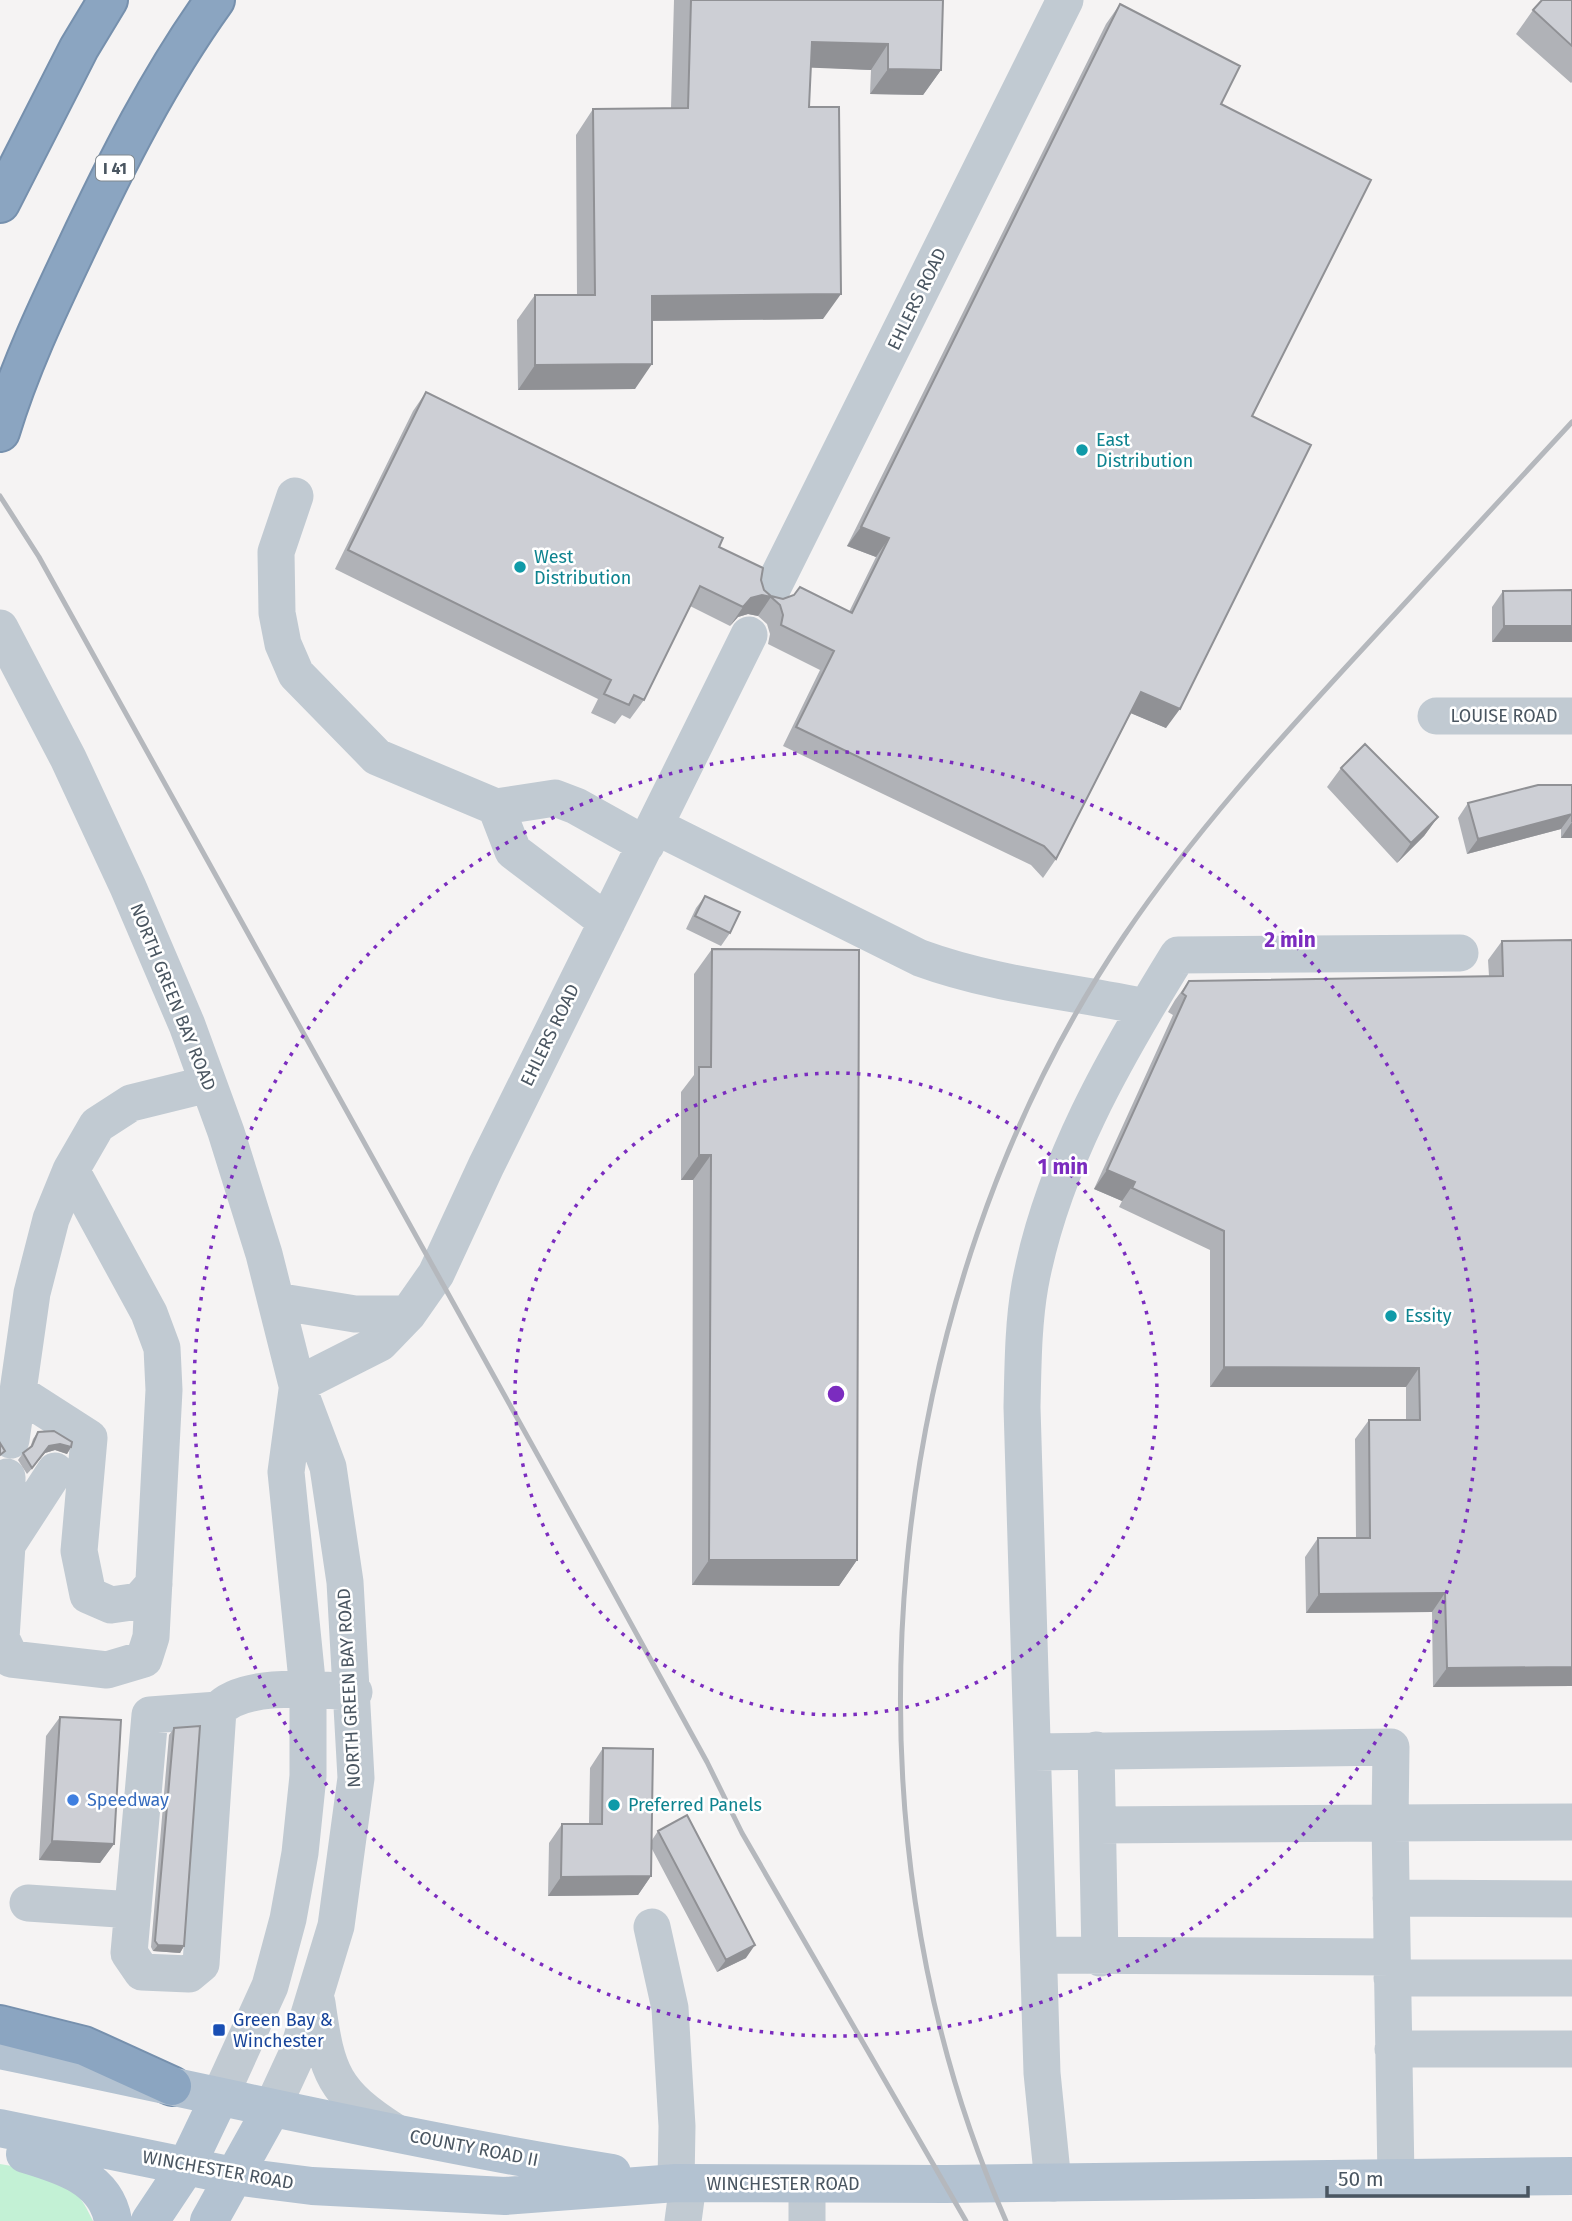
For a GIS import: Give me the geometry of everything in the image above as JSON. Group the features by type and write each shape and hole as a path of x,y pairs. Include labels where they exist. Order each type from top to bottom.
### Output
{"highway":[{"path":"0,203 79,48 108,0"},
{"name":"I 41","path":"0,432 31,345 106,184 179,50 215,0"},
{"path":"0,2025 84,2046 173,2086"}],"main road":[{"path":"0,2050 272,2108"},
{"name":"NORTH GREEN BAY ROAD","path":"149,2221 186,2167 219,2098"},
{"name":"NORTH GREEN BAY ROAD","path":"209,2221 272,2108"},
{"name":"COUNTY ROAD II","path":"272,2108 523,2158 682,2183"},
{"name":"WINCHESTER ROAD","path":"0,2128 234,2176 312,2186 505,2196 682,2183 807,2203 1053,2183 1572,2176"},
{"path":"0,2146 81,2174 106,2200 113,2221"}],"street":[{"name":"EHLERS ROAD","path":"768,597 1065,0"},
{"path":"295,496 276,552 277,613 283,644 296,674 377,757 496,807 555,799 576,806 650,835 963,974 1027,988 1087,995 1146,1007"},
{"name":"NORTH GREEN BAY ROAD","path":"0,628 62,746 128,887 208,1084 264,1254 297,1385 328,1467 345,1582 354,1692 356,1778 348,1855 336,1926 316,1999 297,2054 272,2108"},
{"name":"EHLERS ROAD","path":"297,1385 380,1343 408,1314 436,1274 750,635"},
{"name":"LOUISE ROAD","path":"1436,716 1572,716"},
{"path":"496,807 513,851 607,922"},
{"path":"1053,2183 1045,2124 1022,1407 1023,1338 1030,1284 1045,1225 1068,1161 1101,1088 1178,955 1460,953"},
{"path":"71,1171 149,1313 162,1348 164,1390 151,1637 144,1659 107,1670 6,1656 1,1638 4,1536 24,1440 32,1293 51,1219 71,1171 97,1125 131,1103 208,1084"},
{"path":"276,1301 355,1314 408,1314"},
{"name":"NORTH GREEN BAY ROAD","path":"219,2098 270,1986 288,1919 300,1853 308,1776 308,1690 286,1472 297,1385"},
{"path":"24,1440 89,1438 79,1551 88,1595 111,1605 139,1601 154,1584"},
{"path":"4,1536 24,1440"},
{"path":"28,1903 173,1839 225,1703 256,1692 354,1692"},
{"path":"1034,1752 1391,1748 1396,2178"},
{"path":"1096,1750 1100,1958"},
{"path":"1098,1825 1572,1822"},
{"path":"1391,1898 1572,1899"},
{"path":"652,1927 670,2008 683,2221"},
{"path":"1039,1955 1392,1968 1572,1978"},
{"path":"316,1999 330,2071 342,2091 361,2110 395,2132"},
{"path":"1393,2049 1572,2049"}],"green space":[{"path":"0,2164 45,2173 67,2184 85,2205 93,2221 0,2221"}],"building":[{"path":"691,0 943,0 941,70 888,69 888,44 812,42 809,107 839,107 841,294 652,296 652,364 535,365 535,295 595,295 593,109 688,108"},
{"path":"1542,0 1572,0 1572,46 1533,10"},
{"name":"East Distribution","path":"1120,4 1240,66 1221,104 1371,180 1252,416 1311,445 1180,709 1141,692 1056,859 1044,846 796,727 834,651 781,625 783,615 780,605 771,597 762,595 751,598 743,607 700,586 644,700 634,695 629,705 604,694 611,680 348,550 426,392 723,538 719,547 763,568 761,580 764,590 771,596 783,599 794,595 800,587 852,613 889,538 861,527"},
{"path":"1572,590 1572,626 1504,626 1503,591"},
{"path":"1365,744 1438,817 1411,843 1341,768"},
{"path":"1538,785 1572,785 1572,814 1478,839 1468,803"},
{"path":"705,896 740,912 730,933 695,916"},
{"name":"Essity","path":"1572,940 1572,1667 1447,1668 1445,1593 1319,1594 1318,1538 1370,1538 1369,1420 1420,1420 1419,1368 1224,1367 1224,1231 1132,1188 1135,1182 1107,1170 1186,996 1182,993 1189,981 1503,976 1502,941"},
{"path":"712,949 859,950 857,1560 709,1560 711,1155 699,1155 699,1067 711,1067"},
{"path":"54,1431 72,1442 71,1447 60,1444 49,1446 32,1468 23,1453 32,1446 38,1432"},
{"name":"Speedway","path":"60,1717 121,1720 114,1844 52,1841"},
{"path":"200,1726 184,1946 158,1945 155,1941 174,1728"},
{"name":"Preferred Panels","path":"603,1748 653,1749 651,1876 561,1877 562,1824 602,1824"},
{"path":"687,1815 755,1945 726,1960 658,1831"}],"railway":[{"path":"1006,2221 950,2066 915,1902 901,1734 907,1564 932,1396 977,1233 1041,1079 1124,936 1150,898 1206,826 1266,756 1572,422"},
{"path":"0,496 39,557 591,1551 707,1762 742,1833 966,2221"}],"place":[{"name":"East Distribution","path":"1082,450"},
{"name":"West Distribution","path":"520,567"},
{"name":"Essity","path":"1391,1316"},
{"name":"Speedway","path":"73,1800"},
{"name":"Preferred Panels","path":"614,1805"},
{"name":"Green Bay & Winchester","path":"219,2030"}]}
